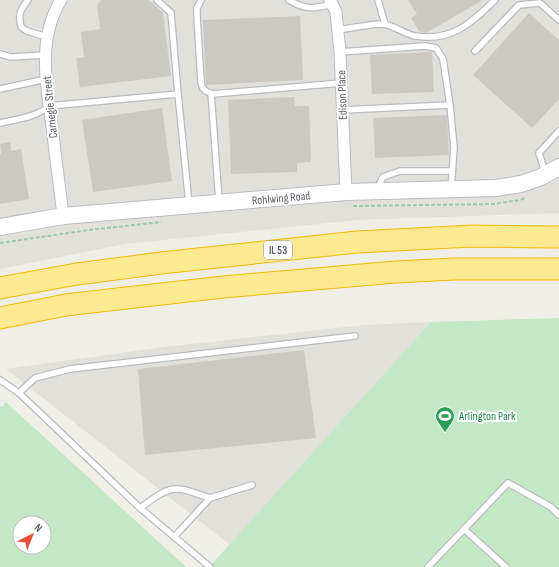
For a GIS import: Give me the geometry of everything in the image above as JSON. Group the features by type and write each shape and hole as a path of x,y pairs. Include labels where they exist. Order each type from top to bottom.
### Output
{"highway":[{"name":"IL 53","path":"0,288 77,274 161,263 357,242 472,236 559,237"},
{"path":"0,318 74,304 223,287 396,272 454,269 559,269"}],"main road":[{"name":"Rohlwing Road","path":"0,227 63,216 219,203 347,199 376,192 496,188 521,184 552,171"}],"street":[{"name":"Carnegie Street","path":"57,2 48,30 45,56 49,106 63,216"},
{"name":"Edison Place","path":"331,2 336,12 340,52 347,199"}],"lane":[{"path":"28,0 19,16 21,27 27,31 47,38"},
{"path":"157,0 172,13 189,206"},
{"path":"201,0 196,8 202,88 211,93 341,83"},
{"path":"289,0 305,7 316,9 331,2"},
{"path":"378,0 384,24"},
{"path":"338,30 384,24 414,36 431,37 451,34 474,20 495,0"},
{"path":"475,51 519,5 540,3 559,20"},
{"path":"340,52 425,46 436,48 443,59 450,105 454,148 451,190"},
{"path":"0,54 11,56 45,56"},
{"path":"0,89 46,79"},
{"path":"211,93 219,203"},
{"path":"0,123 38,114 49,106 178,94"},
{"path":"342,110 450,105"},
{"path":"552,171 539,153 559,131"},
{"path":"376,192 384,177 400,171 452,171"},
{"path":"19,393 35,378 70,369 355,336"},
{"path":"0,380 19,393 140,508 210,567"},
{"path":"428,567 508,483 551,507 559,515"},
{"path":"174,538 210,498 252,485"},
{"path":"140,508 162,492 171,488 181,488 210,498"},
{"path":"464,529 506,567"}],"path":[{"path":"347,199 493,204 520,200 527,197"},
{"path":"0,243 89,230 167,222"}],"shaded area":[{"path":"0,0 559,0 559,213 358,220 125,244 0,269"},
{"path":"431,322 230,545 6,369 164,347 363,325"}],"green space":[{"name":"Arlington Park","path":"559,318 559,567 209,567 431,322"},
{"path":"6,402 186,567 0,567 0,406 2,407"}],"building":[{"path":"101,0 149,0 163,13 171,76 80,87 76,58 84,57 81,32 100,29 97,5"},
{"path":"408,0 483,0 426,33 419,31 411,18 417,14"},
{"path":"529,13 559,40 559,99 532,128 473,75"},
{"path":"300,16 303,80 206,85 203,20"},
{"path":"432,52 434,92 372,94 370,55"},
{"path":"294,97 295,106 309,106 311,162 297,163 297,172 231,174 228,100"},
{"path":"162,108 172,181 93,192 82,120"},
{"path":"447,115 449,155 375,158 373,118"},
{"path":"10,142 11,151 21,149 29,199 0,204 0,144"},
{"path":"304,350 316,438 145,455 138,369"}],"place":[{"name":"Arlington Park","path":"445,433"}]}
